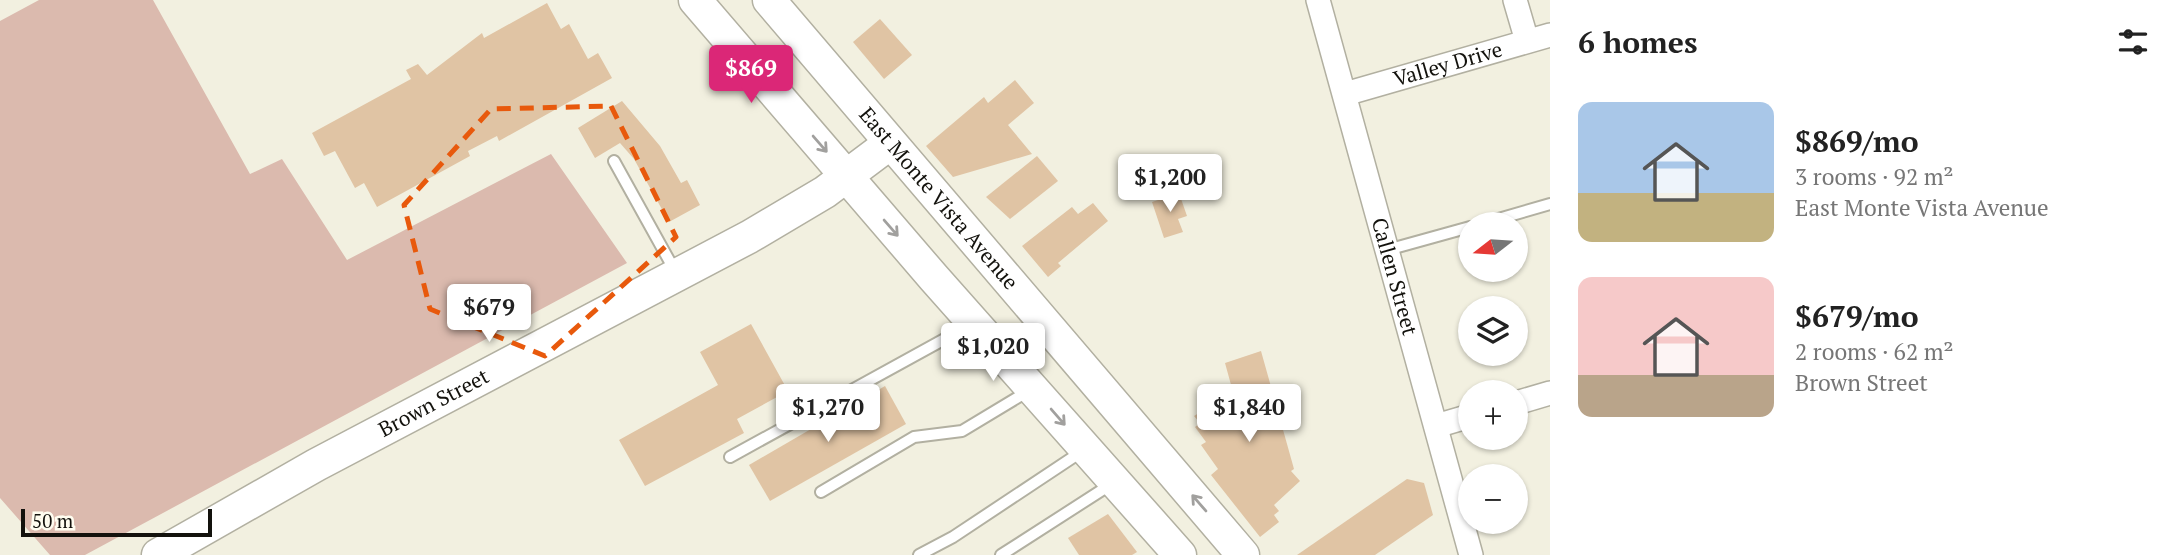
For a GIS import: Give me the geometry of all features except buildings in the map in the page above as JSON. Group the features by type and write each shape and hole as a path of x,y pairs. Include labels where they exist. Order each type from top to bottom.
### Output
{"main road":[{"path":"695,0 974,323 1180,555"},
{"name":"East Monte Vista Avenue","path":"769,0 889,144 1243,555"},
{"name":"Brown Street","path":"159,555 316,465 749,237 847,175 889,144"}],"street":[{"name":"Callen Street","path":"1318,0 1471,555"},
{"path":"1515,0 1527,41"},
{"name":"Valley Drive","path":"1345,94 1550,35"},
{"path":"1528,399 1550,393"},
{"path":"1436,426 1458,420"}],"lane":[{"path":"614,161 678,275"},
{"path":"1525,212 1550,205"},
{"path":"1387,250 1458,230"},
{"path":"730,457 974,323"},
{"path":"821,492 914,437 962,431 1033,388"},
{"path":"919,555 953,537 1086,449"},
{"path":"1001,555 1115,481"}],"highlighted area":[{"path":"611,106 676,237 545,356 430,309 404,205 491,109"}],"shaded area":[{"path":"39,0 153,0 250,174 282,159 347,260 551,154 627,263 85,555 50,555 0,498 0,21"}]}
